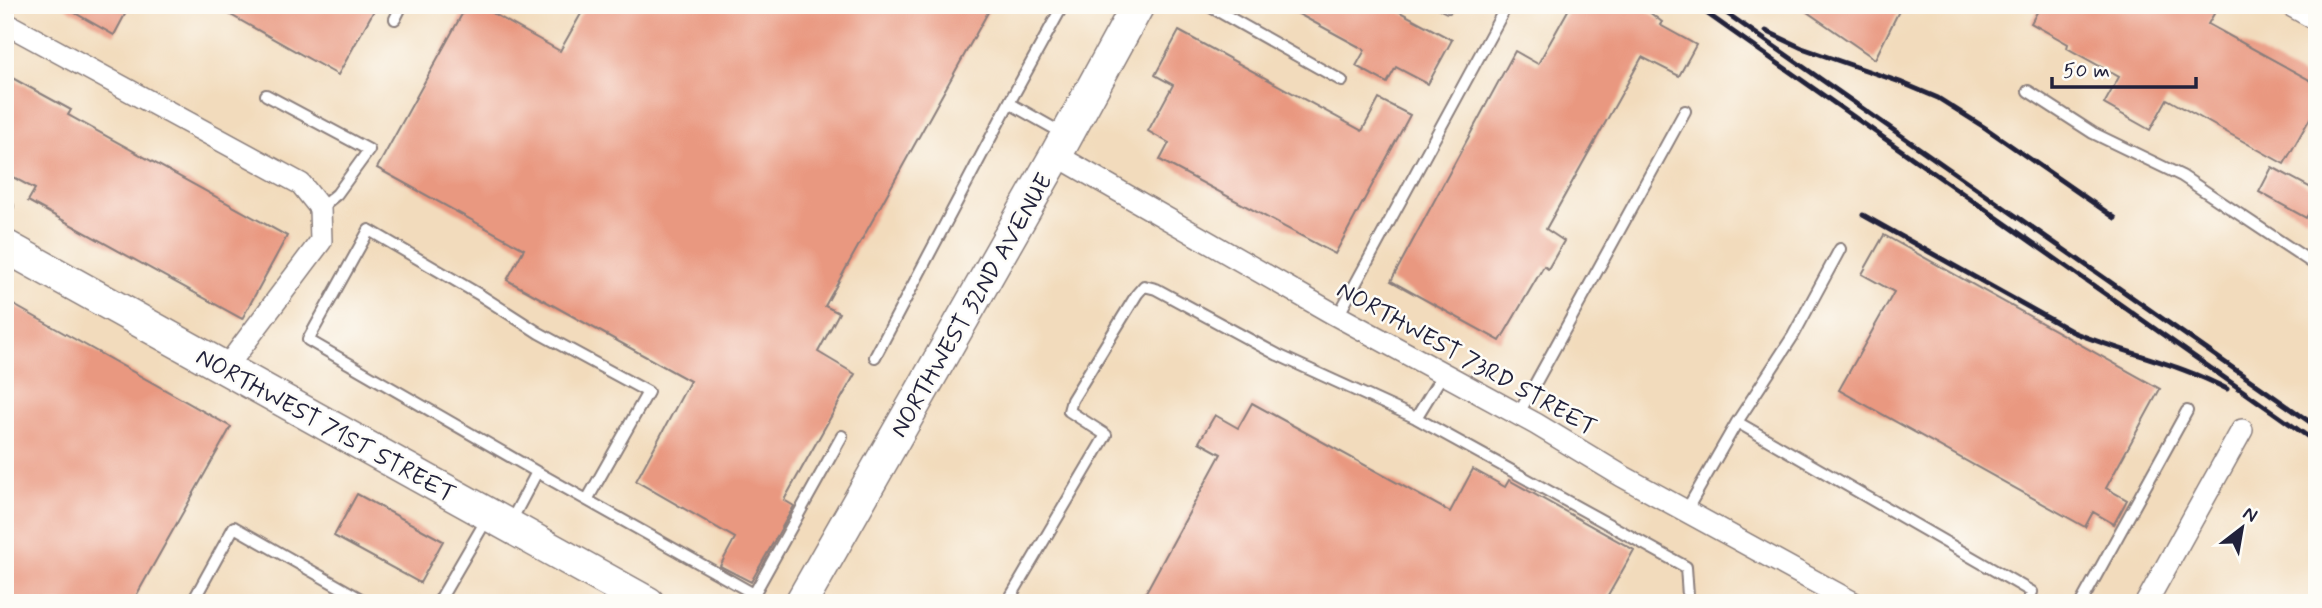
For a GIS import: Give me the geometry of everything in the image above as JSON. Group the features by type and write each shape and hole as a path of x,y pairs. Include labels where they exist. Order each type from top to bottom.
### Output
{"street":[{"name":"NORTHWEST 32ND AVENUE","path":"801,603 1138,5"},
{"path":"2290,5 2317,20"},
{"path":"5,23 301,184 320,208 321,241 225,369"},
{"name":"NORTHWEST 73RD STREET","path":"1061,145 1338,316 1854,603"},
{"name":"NORTHWEST 71ST STREET","path":"5,246 648,603"},
{"path":"2146,603 2242,430"}],"lane":[{"path":"395,19 402,5"},
{"path":"875,357 1063,5"},
{"path":"1207,5 1342,81"},
{"path":"1338,316 1507,5"},
{"path":"2028,90 2093,133 2182,176 2317,266"},
{"path":"266,95 369,150 337,194 320,208"},
{"path":"1009,103 1061,145"},
{"path":"1518,415 1685,111"},
{"path":"587,500 648,392 539,333 481,295 369,230 308,340 537,472 754,594 842,436"},
{"path":"1686,511 1737,422 1793,336 1840,249"},
{"path":"1007,603 1106,435 1069,411 1079,388 1144,286 1156,289 1278,355 1416,418 1686,567 1688,596 1684,603"},
{"path":"1416,418 1443,374"},
{"path":"2081,603 2187,411"},
{"path":"1737,422 2032,592 2027,603"},
{"path":"438,603 537,472"},
{"path":"192,603 234,527 368,603"}],"building":[{"path":"61,5 130,5 114,35"},
{"path":"213,5 377,5 338,75"},
{"path":"467,5 478,5 560,51 586,5 992,5 825,306 839,313 818,352 855,374 784,500 794,506 751,582 720,566 735,538 636,481 690,381 507,280 524,249 377,168"},
{"path":"1282,5 1387,5 1452,40 1428,84 1396,67 1387,83 1356,66 1365,50"},
{"path":"1571,5 1640,5 1662,22 1660,25 1696,45 1679,76 1642,57 1546,229 1564,241 1548,269 1544,266 1500,341 1391,281 1515,51 1538,64"},
{"path":"1797,5 1902,5 1875,59"},
{"path":"2041,5 2171,5 2184,13 2188,5 2203,5 2215,12 2208,24 2317,84 2317,106 2284,164 2167,99 2150,130 2104,104 2119,77 2067,48 2068,44 2031,23"},
{"path":"1179,31 1362,131 1379,99 1410,115 1335,254 1160,160 1169,143 1148,131 1173,85 1155,75"},
{"path":"5,74 71,110 68,115 287,236 242,319 28,201 35,189 5,173"},
{"path":"2272,167 2317,191 2317,199 2306,218 2259,192"},
{"path":"1884,235 2160,389 2106,488 2127,500 2114,524 2093,512 2085,527 1839,390 1894,292 1862,274"},
{"path":"5,300 231,427 132,603 5,603"},
{"path":"1252,403 1450,512 1473,469 1505,487 1509,480 1634,550 1604,603 1140,603 1221,454 1199,442 1215,415 1238,428"},
{"path":"357,494 443,541 420,583 334,536"}],"railway":[{"path":"1695,5 2317,443"},
{"path":"1715,5 2317,427"},
{"path":"1766,31 1802,48 1938,98 2115,218"},
{"path":"1863,215 2073,332 2189,372 2227,389"}]}
